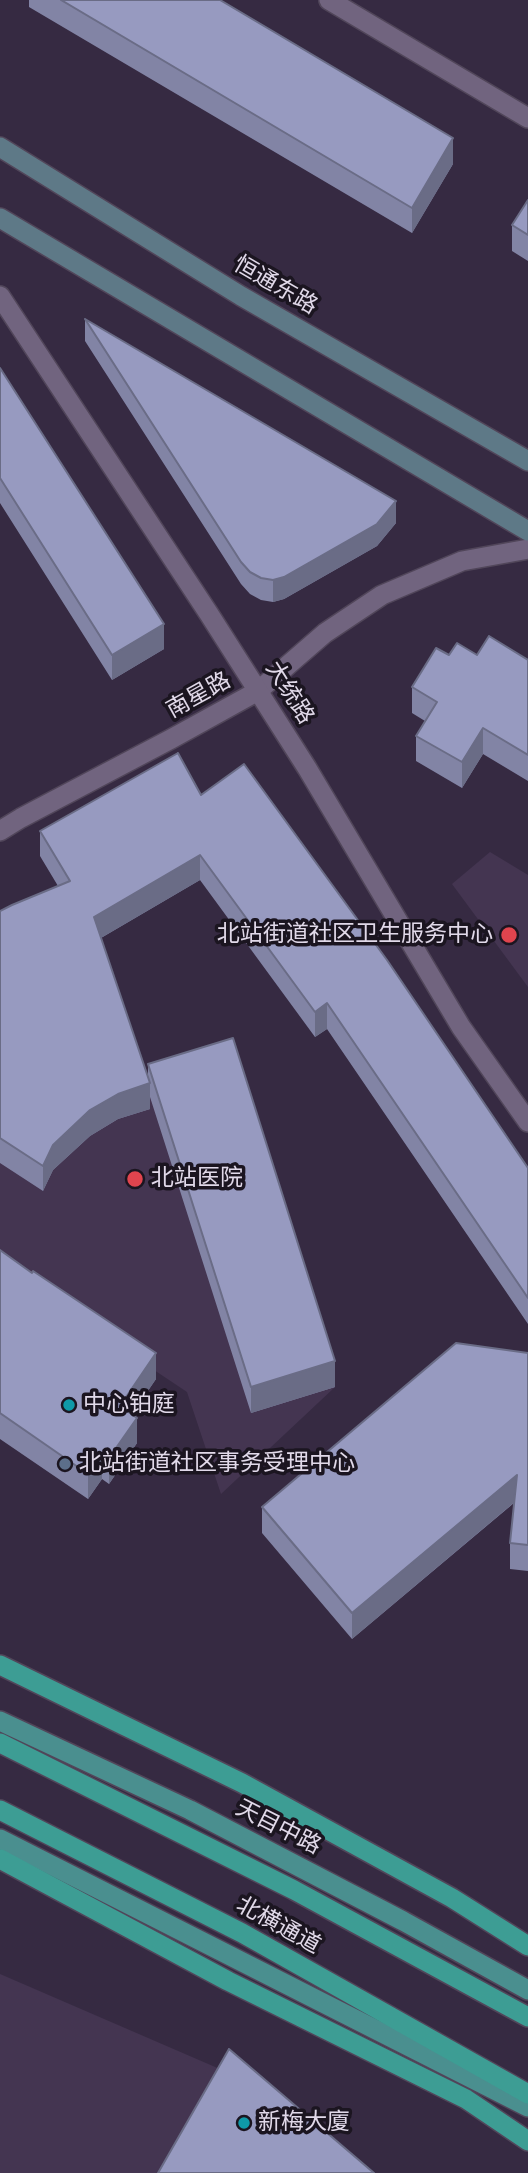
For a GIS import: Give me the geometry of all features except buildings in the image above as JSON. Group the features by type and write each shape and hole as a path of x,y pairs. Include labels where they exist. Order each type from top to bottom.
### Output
{"highway":[{"path":"0,1665 242,1783 452,1898 528,1946"},
{"name":"北横通道","path":"0,1743 294,1891 528,2017"},
{"name":"北横通道","path":"0,1810 242,1933 528,2094"},
{"path":"0,1859 228,1981 466,2099 528,2141"}],"main road":[{"name":"恒通东路","path":"0,147 241,296 528,461"},
{"path":"0,218 528,531"},
{"name":"天目中路","path":"0,1721 190,1810 403,1921 528,1990"},
{"path":"0,1839 528,2106"}],"street":[{"path":"328,0 528,118"},
{"name":"大统路","path":"0,296 307,768 461,1027 528,1122"},
{"name":"南星路","path":"0,831 258,691 325,633 382,595 462,561 528,550"}],"shaded area":[{"name":"北站街道社区卫生服务中心","path":"490,852 528,875 528,987 452,884"},
{"name":"北站医院","path":"0,937 144,1091 233,1064 335,1387 221,1494 187,1392 0,1267"},
{"path":"0,1974 229,2073 172,2173 0,2173"}],"place":[{"name":"北站街道社区卫生服务中心","path":"509,935"},
{"name":"北站医院","path":"135,1179"},
{"name":"中心铂庭","path":"69,1405"},
{"name":"北站街道社区事务受理中心","path":"65,1464"},
{"name":"新梅大廈","path":"244,2123"}]}
